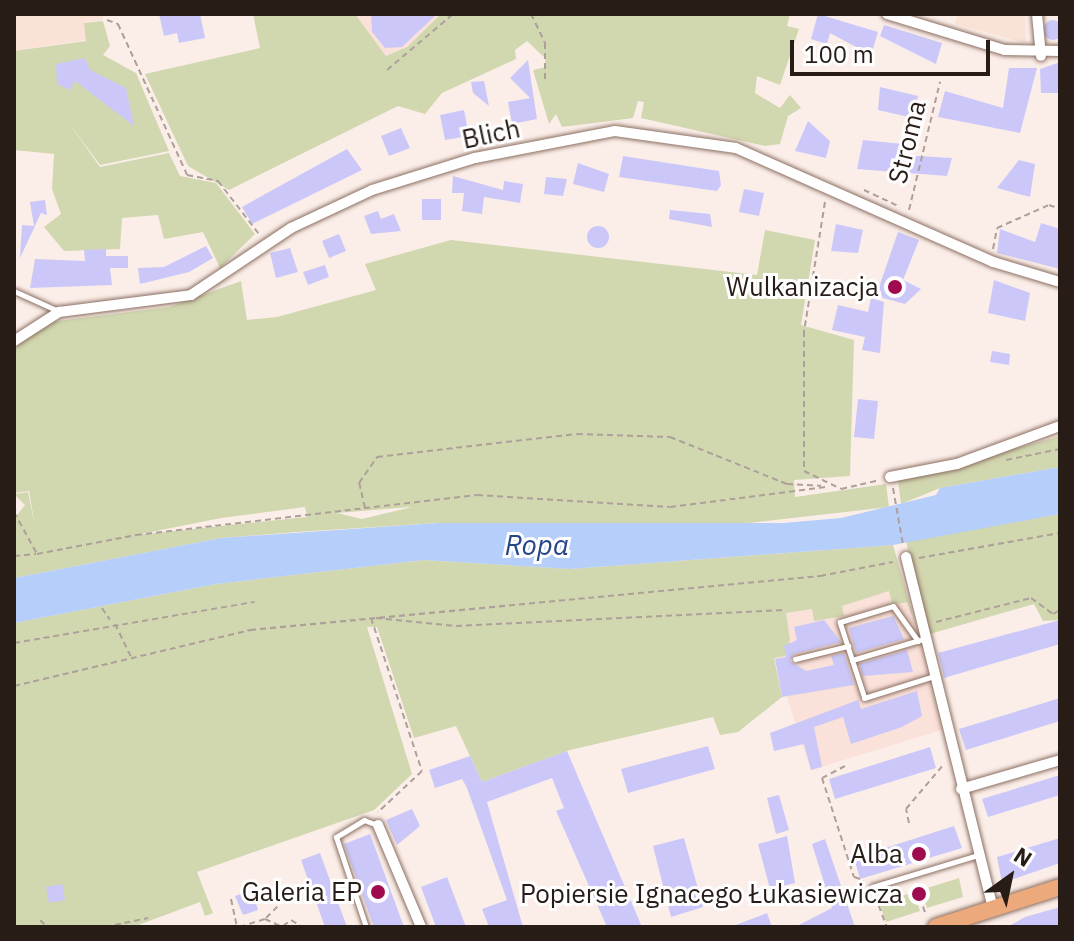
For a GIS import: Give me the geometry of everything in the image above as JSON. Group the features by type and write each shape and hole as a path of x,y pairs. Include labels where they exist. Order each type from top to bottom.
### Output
{"main road":[{"path":"931,921 993,909 1060,887"}],"street":[{"path":"887,14 1041,56 1060,51"},
{"path":"1037,14 1041,56"},
{"name":"Blich","path":"14,341 59,312 191,295 291,228 372,190 475,158 615,131 693,137 828,185 993,262 1060,282"},
{"path":"891,478 957,464 1060,426"},
{"path":"907,559 921,637 934,676 993,909"},
{"path":"961,789 1060,760"},
{"path":"378,825 421,927"}],"lane":[{"path":"14,291 59,312"},
{"path":"852,660 921,637 893,606 840,622 848,646 852,660 864,698 934,676"},
{"path":"795,659 848,646"},
{"path":"366,927 336,837 364,820 378,825"},
{"path":"872,887 979,855"}],"path":[{"path":"387,70 453,14"},
{"path":"531,14 545,43 545,80"},
{"path":"107,20 118,24 187,175 218,181 255,229"},
{"name":"Stroma","path":"909,211 940,82"},
{"path":"826,487 808,477 802,460 804,331 828,185"},
{"path":"993,262 997,228 1049,205 1060,209"},
{"path":"365,508 359,483 377,457 541,439 670,437 787,484 826,487"},
{"path":"14,556 136,535 477,495 670,507 891,478 907,559"},
{"path":"14,512 37,554"},
{"path":"14,686 250,630 820,576 1060,533"},
{"path":"921,637 947,617 1031,598 1053,614 1060,610"},
{"path":"14,643 112,622 255,602"},
{"path":"102,608 131,657"},
{"path":"371,617 456,626 667,610 786,610"},
{"path":"371,617 422,771 378,813 378,825"},
{"path":"909,823 906,809 953,754"},
{"path":"845,766 822,778 854,877 872,887 887,927"},
{"path":"920,897 931,921"},
{"path":"231,899 239,927 265,919 281,903"},
{"path":"105,927 148,918"},
{"path":"265,919 282,927 291,920 302,927"},
{"path":"40,920 46,927"}],"shaded area":[{"path":"14,14 103,14 103,20 84,22 86,40 14,51"},
{"path":"355,14 441,14 407,47 386,56"},
{"path":"958,14 1025,14 1026,43 955,24"},
{"path":"889,591 907,601 945,729 811,770 774,658 784,656 786,613 812,609 814,620 844,616 841,606"}],"green space":[{"path":"253,14 355,14 386,56 407,47 441,14 790,14 787,26 799,29 780,85 757,76 755,93 780,108 790,95 801,108 788,116 780,144 765,146 641,118 644,102 638,101 633,118 562,127 556,114 549,124 533,70 546,67 545,58 527,41 515,50 516,59 442,93 425,114 398,106 229,190 188,166 145,74 260,48"},
{"path":"103,21 110,46 103,55 136,73 169,151 100,165 66,119 100,167 169,153 180,176 216,183 255,234 220,268 203,232 164,239 158,215 122,218 120,249 64,251 44,227 61,214 52,189 54,154 14,150 14,51 86,41 84,23"},
{"path":"765,230 815,240 801,325 854,340 850,476 794,480 795,497 886,484 889,507 723,526 438,523 221,538 14,578 14,519 25,505 14,494 28,492 35,526 29,491 14,493 14,349 49,322 169,307 241,281 247,320 277,317 376,290 365,264 451,240 757,275","holes":["305,507 307,517 136,535 221,518","411,507 362,519 337,513"]},
{"path":"1060,436 1060,467 940,488 901,504 898,481"},
{"path":"1060,514 1060,620 1043,621 1034,604 923,636 906,540"},
{"path":"893,545 915,622 907,602 893,605 889,591 842,606 844,616 814,621 812,609 786,613 790,640 785,656 774,658 782,697 738,732 720,735 713,717 570,750 482,782 456,726 414,738 377,627 367,627 412,774 374,810 197,872 213,913 205,916 200,902 133,927 14,927 14,623 216,584 424,560 570,569"},
{"path":"959,878 963,897 927,908 921,890"},
{"path":"914,892 920,911 886,922 879,903"}],"water":[{"name":"Ropa","path":"1060,467 1060,514 893,545 570,569 424,560 216,584 14,623 14,578 221,538 438,523 783,523 841,518 936,495 940,488"}],"building":[{"path":"159,14 200,14 205,38 179,43 177,33 164,36"},
{"path":"371,14 437,14 402,47 385,48 372,32"},
{"path":"818,14 878,32 871,55 830,33 827,44 811,39"},
{"path":"1049,20 1057,20 1063,30 1057,40 1049,40 1043,34 1043,26"},
{"path":"884,25 942,43 936,64 880,36"},
{"path":"85,58 90,70 126,88 134,126 75,81 70,90 57,84 56,64"},
{"path":"528,60 537,119 512,124 508,102 530,98 510,78"},
{"path":"1060,62 1060,93 1041,93 1040,69"},
{"path":"1009,68 1037,68 1020,133 938,117 945,91 1003,108"},
{"path":"484,81 489,106 473,93 471,82"},
{"path":"880,87 918,96 913,118 878,110"},
{"path":"464,110 469,136 445,140 440,115"},
{"path":"808,121 830,141 826,158 795,151"},
{"path":"401,128 410,148 389,156 381,136"},
{"path":"863,140 903,144 901,155 952,158 947,176 857,169"},
{"path":"347,149 362,170 252,224 242,207"},
{"path":"623,156 719,171 721,185 717,191 619,177"},
{"path":"1019,160 1035,164 1030,197 997,188"},
{"path":"578,163 609,174 604,192 573,184"},
{"path":"453,176 503,190 504,181 523,184 520,203 484,197 482,214 462,211 464,193 452,193"},
{"path":"546,177 567,179 563,196 544,194"},
{"path":"744,189 764,193 759,216 739,212"},
{"path":"422,199 441,199 441,220 422,220"},
{"path":"45,200 47,215 41,213 20,258 22,225 34,226 30,202"},
{"path":"670,210 710,214 712,227 669,219"},
{"path":"378,211 381,219 394,214 401,231 371,234 364,216"},
{"path":"1041,223 1060,229 1060,269 997,253 1000,229 1035,242"},
{"path":"836,224 863,230 858,253 831,251"},
{"path":"598,226 606,229 609,237 606,245 598,248 590,245 587,237 590,229"},
{"path":"898,232 919,240 903,280 921,289 905,304 876,296"},
{"path":"339,234 346,251 329,258 322,241"},
{"path":"206,246 213,258 189,272 140,284 138,268 164,267"},
{"path":"290,248 298,272 276,278 270,253"},
{"path":"106,249 106,256 128,256 128,268 110,268 112,285 30,288 35,259 85,261 84,250"},
{"path":"325,265 329,277 308,285 303,272"},
{"path":"994,280 1030,293 1025,321 988,313"},
{"path":"871,298 884,302 880,353 862,350 865,337 832,330 838,305 868,312"},
{"path":"992,351 1010,354 1009,365 990,362"},
{"path":"858,399 878,401 874,439 854,437"},
{"path":"893,616 904,639 856,653 849,628"},
{"path":"824,620 841,642 794,654 790,661 806,671 834,665 831,656 844,653 854,685 782,697 775,659 786,657 784,646 797,640 794,627"},
{"path":"1060,620 1060,644 944,678 938,653"},
{"path":"907,650 913,672 863,676 859,664"},
{"path":"917,691 922,716 902,727 851,744 843,717 814,727 822,767 811,770 804,744 774,751 770,733 858,700 861,709"},
{"path":"1060,698 1060,721 966,750 959,729"},
{"path":"708,746 715,769 628,793 621,769"},
{"path":"930,747 936,768 835,799 829,779"},
{"path":"567,751 642,927 607,927 556,811 564,808 552,778 487,802 523,927 489,927 482,909 507,900 467,788 462,779 435,788 429,770 470,756 482,782"},
{"path":"1060,775 1060,795 988,817 982,799"},
{"path":"779,795 789,830 776,834 767,798"},
{"path":"412,809 420,826 397,845 386,820"},
{"path":"954,826 962,848 860,879 854,858"},
{"path":"370,834 404,927 374,927 344,844"},
{"path":"787,836 795,883 770,889 758,844"},
{"path":"684,838 703,907 671,917 653,846"},
{"path":"1060,838 1060,863 1002,883 997,857"},
{"path":"825,839 855,927 795,927 832,908 812,844"},
{"path":"320,853 347,927 325,927 301,860"},
{"path":"447,877 466,927 436,927 421,887"},
{"path":"62,884 65,900 49,903 46,887"},
{"path":"252,890 258,910 243,915 235,896"},
{"path":"1060,907 1060,927 1007,927 1025,917"},
{"path":"767,913 772,927 733,927 733,926"}],"place":[{"name":"Wulkanizacja","path":"895,287"},
{"name":"Alba","path":"919,854"},
{"name":"Galeria EP","path":"378,892"},
{"name":"Popiersie Ignacego Łukasiewicza","path":"919,894"}]}
